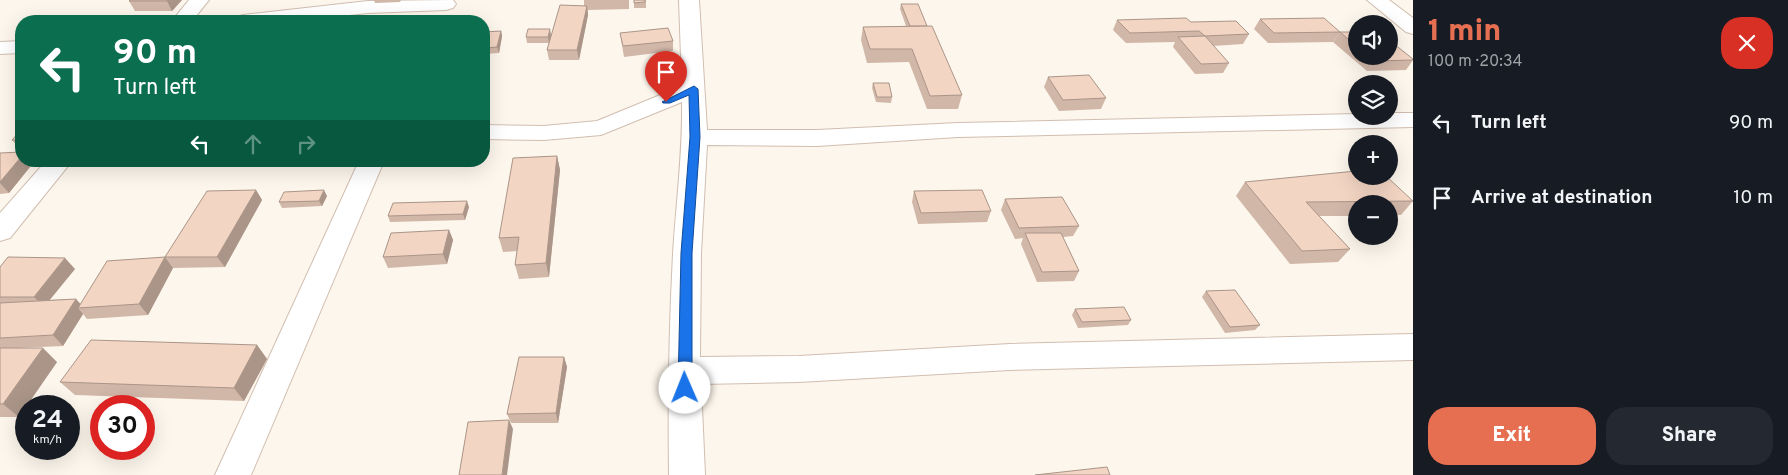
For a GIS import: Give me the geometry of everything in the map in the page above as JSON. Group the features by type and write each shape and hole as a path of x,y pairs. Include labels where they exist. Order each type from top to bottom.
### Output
{"street":[{"path":"187,15 199,0"},
{"path":"687,475 684,371 686,253 695,137 688,0"},
{"path":"1377,0 1413,28"},
{"path":"297,15 368,7 445,8"},
{"path":"0,48 15,47"},
{"path":"490,132 544,133 601,128 694,89"},
{"path":"695,137 817,138 958,130 1413,120"},
{"path":"0,231 55,167"},
{"path":"233,475 369,167"},
{"path":"684,371 799,369 1030,357 1413,347"}],"building":[{"path":"167,0 167,1 129,1"},
{"path":"634,0 645,0 645,2 634,3"},
{"path":"901,4 918,4 927,26 910,26"},
{"path":"560,5 587,6 577,50 547,50"},
{"path":"1186,18 1191,22 1236,21 1249,34 1205,36 1199,31 1130,33 1117,20"},
{"path":"1324,18 1340,32 1274,33 1260,19"},
{"path":"932,26 962,95 930,96 912,49 870,49 863,27"},
{"path":"668,28 673,41 623,46 620,33"},
{"path":"528,29 550,29 548,37 526,37"},
{"path":"501,31 497,47 490,48 490,32"},
{"path":"1340,32 1348,32 1348,39"},
{"path":"1205,36 1229,63 1201,64 1178,37"},
{"path":"1398,47 1413,59 1398,60"},
{"path":"1089,75 1106,98 1063,100 1048,77"},
{"path":"873,83 889,83 892,97 877,97"},
{"path":"15,152 15,164 0,182 0,153"},
{"path":"557,156 546,263 515,265 519,237 499,238 513,158"},
{"path":"1348,172 1348,185 1396,185 1413,201 1398,201 1398,195 1348,195 1348,202 1306,202 1350,249 1302,251 1245,182"},
{"path":"256,190 217,257 165,257 207,191"},
{"path":"324,190 319,201 279,202 284,192"},
{"path":"982,190 991,211 921,213 914,191"},
{"path":"1062,197 1079,226 1019,228 1005,199"},
{"path":"467,201 463,214 388,216 393,203"},
{"path":"449,230 443,254 383,257 391,233"},
{"path":"1025,233 1061,233 1079,271 1042,272"},
{"path":"8,257 65,258 34,297 0,297 0,267"},
{"path":"165,257 139,304 78,308 107,261"},
{"path":"1235,290 1260,325 1230,327 1206,291"},
{"path":"76,299 53,335 0,338 0,303"},
{"path":"1124,307 1131,320 1082,322 1075,309"},
{"path":"91,340 257,345 234,388 60,382"},
{"path":"0,348 43,348 3,404 0,404"},
{"path":"519,357 564,357 556,413 507,414"},
{"path":"509,420 502,475 459,475 468,422"},
{"path":"1107,467 1110,475 1035,475"}],"route":[{"path":"666,102 694,89 695,137 686,253 685,388"}]}
